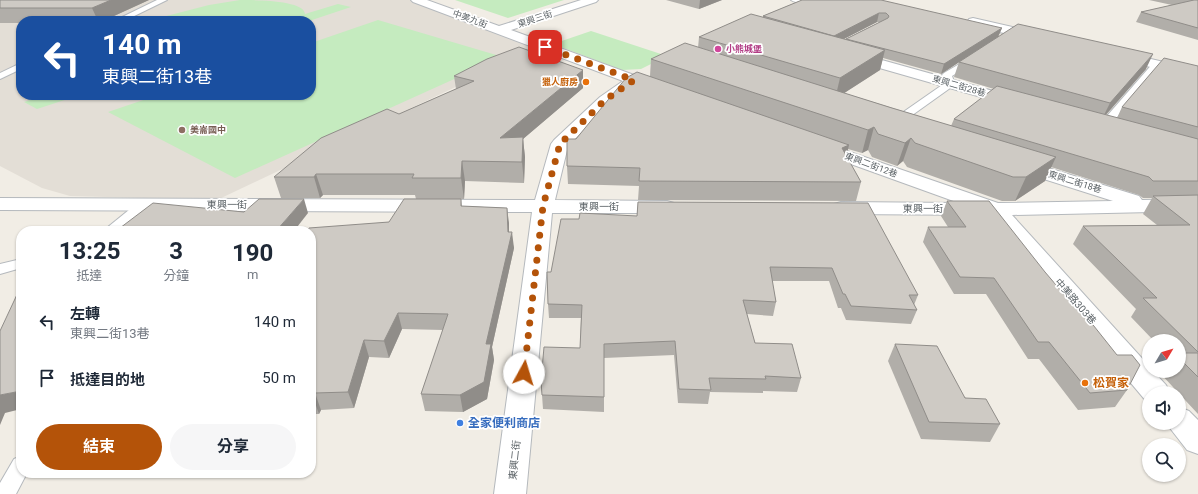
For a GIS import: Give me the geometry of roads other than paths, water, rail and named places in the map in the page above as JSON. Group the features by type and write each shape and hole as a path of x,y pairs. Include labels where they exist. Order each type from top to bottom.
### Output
{"street":[{"name":"中美九街","path":"417,0 634,80"},
{"name":"東興三街","path":"500,30 592,0"},
{"path":"778,12 803,0"},
{"path":"962,20 1053,40"},
{"name":"東興二街28巷","path":"839,52 1027,105"},
{"path":"1112,54 1198,74"},
{"name":"東興二街","path":"510,494 543,206 560,144 605,100 634,80 654,70"},
{"path":"634,80 672,94"},
{"path":"1088,122 1111,128"},
{"name":"東興二街12巷","path":"800,139 996,209"},
{"name":"東興二街18巷","path":"1005,160 1148,205"},
{"name":"東興一街","path":"0,204 686,207"},
{"name":"東興一街","path":"821,208 996,209 1198,205"},
{"name":"中美路303巷","path":"996,209 1150,386"},
{"path":"1186,427 1198,441"}],"lane":[{"path":"129,16 163,0"},
{"path":"1003,40 1016,32"},
{"path":"892,125 950,84 947,75 978,56"},
{"path":"1111,128 1156,64"},
{"path":"0,76 16,68"},
{"path":"116,226 145,204"},
{"path":"0,269 16,264"},
{"path":"5,494 16,474"}],"place":[{"name":"小熊城堡","path":"718,49"},
{"name":"獵人廚房","path":"586,82"},
{"name":"美崙國中","path":"182,130"},
{"name":"松賀家","path":"1085,383"},
{"name":"全家便利商店","path":"460,423"}]}
